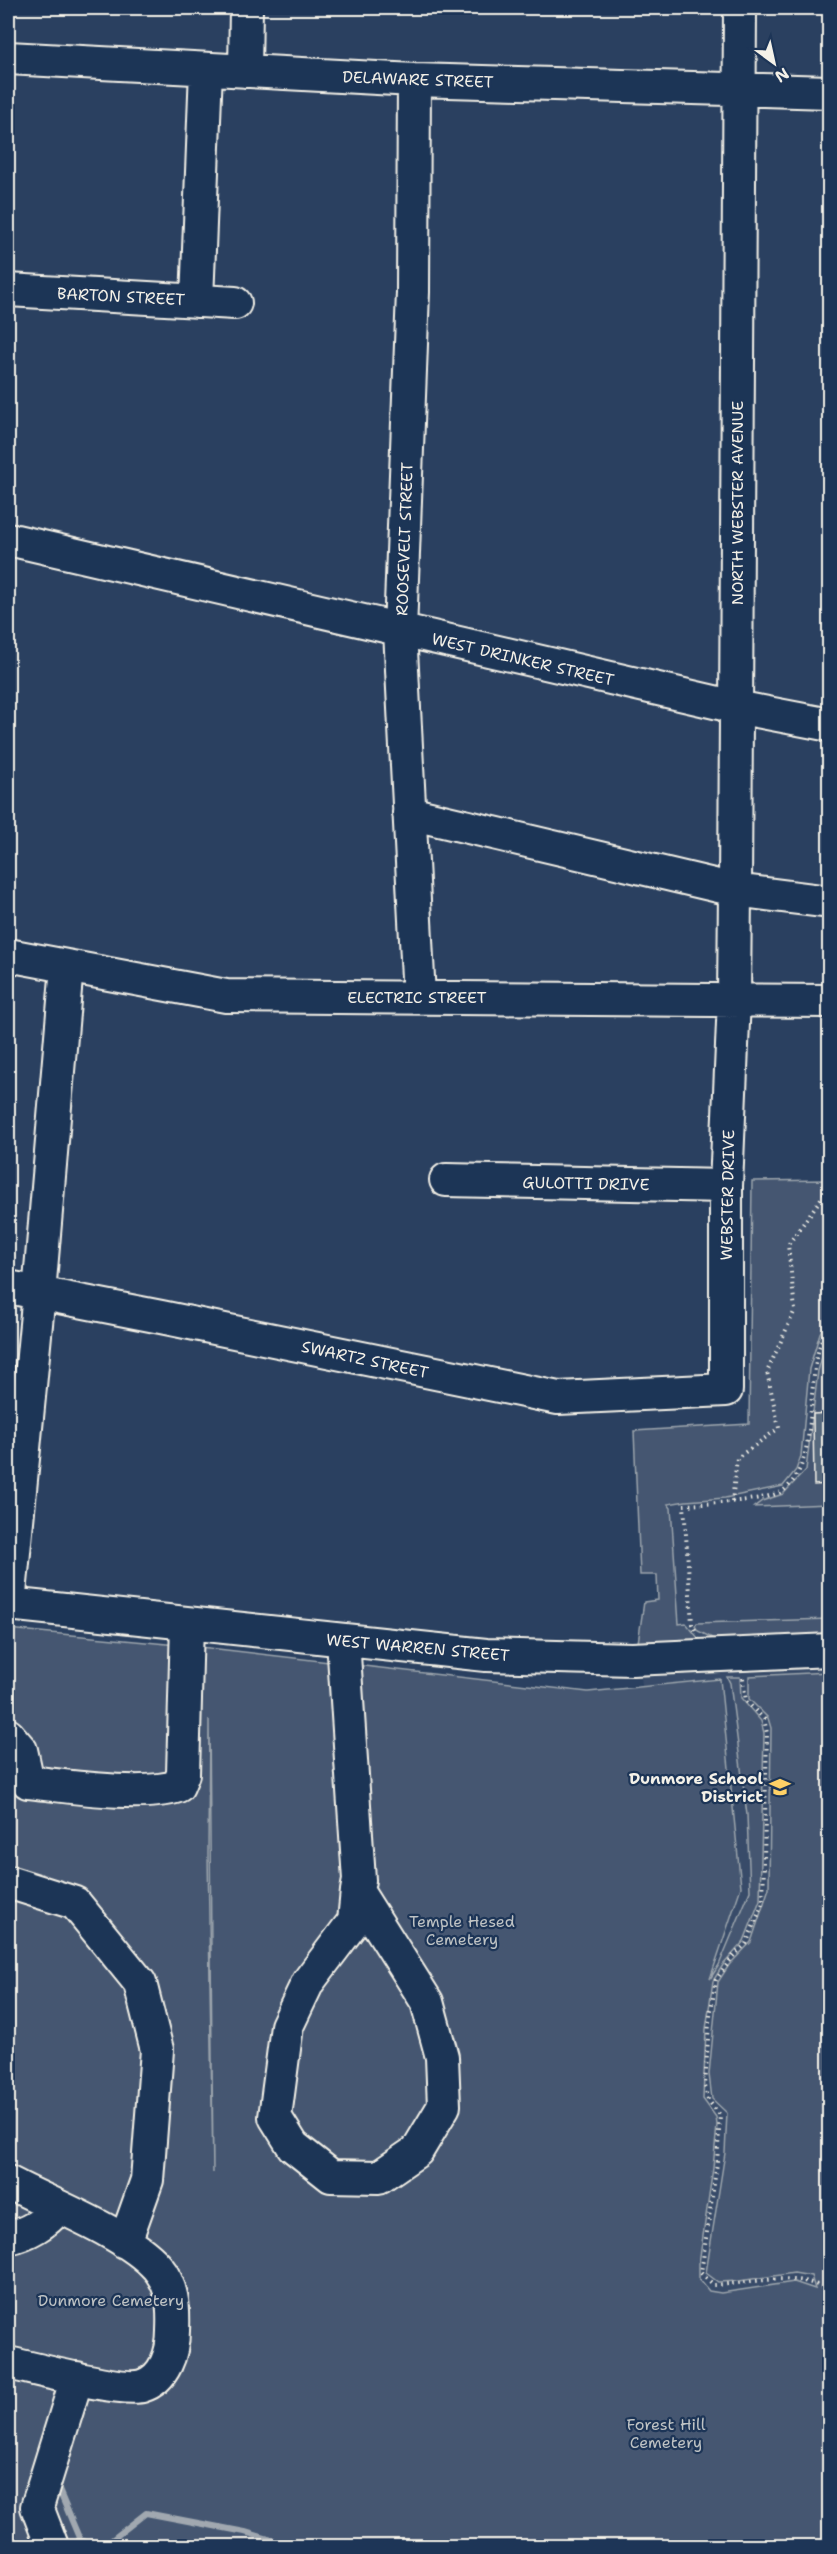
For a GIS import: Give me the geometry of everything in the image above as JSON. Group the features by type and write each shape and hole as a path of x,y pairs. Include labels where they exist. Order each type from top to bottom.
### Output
{"street":[{"path":"245,71 246,8"},
{"name":"NORTH WEBSTER AVENUE","path":"734,999 740,8"},
{"name":"DELAWARE STREET","path":"8,58 414,80 830,92"},
{"path":"197,301 206,69"},
{"name":"ROOSEVELT STREET","path":"414,80 413,292 400,631 419,997"},
{"name":"BARTON STREET","path":"8,290 236,303"},
{"name":"WEST DRINKER STREET","path":"8,539 400,631 736,707 830,725"},
{"path":"409,813 735,890 830,902"},
{"name":"ELECTRIC STREET","path":"8,955 226,996 830,1001"},
{"path":"8,1604 39,1293 67,966"},
{"name":"WEBSTER DRIVE","path":"726,1390 726,1186 734,999"},
{"name":"GULOTTI DRIVE","path":"446,1180 726,1186"},
{"name":"SWARTZ STREET","path":"8,1287 558,1398 726,1390"},
{"name":"WEST WARREN STREET","path":"8,1604 486,1655 632,1659 830,1650"},
{"path":"8,1735 21,1750 28,1782 116,1790 168,1789 178,1786 183,1774 187,1623"},
{"path":"343,1640 359,1880 357,1891 354,1921 308,1982 287,2026 275,2118 292,2146 331,2176 380,2176 417,2151 444,2106 442,2057 427,2002 357,1891"},
{"path":"8,1882 75,1903 140,1983 157,2050 147,2180 125,2242"},
{"path":"8,2182 125,2242 156,2266 170,2286 174,2310 173,2346 162,2373 141,2386 118,2386 8,2363"},
{"path":"8,2238 50,2218 58,2208"},
{"path":"52,2547 37,2507 77,2378"}],"path":[{"path":"732,1502 737,1458 779,1428 767,1372 795,1310 788,1245 825,1193"},
{"path":"692,1620 684,1505 732,1502 783,1492 800,1469 805,1449 817,1354 830,1323"},
{"path":"742,1672 746,1701 764,1719 767,1732 763,1904 746,1944 734,1955 716,1980 705,2086 708,2100 720,2115 717,2163 701,2273 714,2285 795,2279 818,2284 830,2292"}],"shaded area":[{"name":"Dunmore School District","path":"829,1179 829,2415 677,2318 687,2163 708,1981 741,1887 720,1679 642,1686 638,1643 644,1602 658,1600 657,1575 640,1575 634,1431 749,1424 752,1181"}],"green space":[{"path":"829,1180 829,1316 820,1333 809,1369 801,1456 796,1470 783,1486 725,1498 668,1504 671,1508 679,1624 686,1623 698,1638 708,1642 638,1643 644,1602 658,1600 657,1575 640,1575 634,1431 749,1424 752,1181"},
{"path":"829,1333 827,1360 830,1380 829,1504 754,1507 762,1501 783,1494 806,1470 818,1371"},
{"path":"829,1619 829,1636 720,1642 698,1631 695,1626 697,1623"},
{"path":"8,1629 209,1648 588,1692 720,1679 741,1887 710,1979 719,1965 750,1891 747,1815 730,1683 727,1677 740,1677 741,1698 761,1721 764,1733 760,1900 744,1941 723,1965 713,1981 706,2029 703,2099 716,2117 717,2125 699,2263 699,2279 709,2291 721,2293 794,2282 815,2289 811,2276 794,2273 718,2282 706,2273 725,2153 727,2113 712,2099 709,2074 718,1982 729,1965 751,1942 769,1888 771,1728 768,1718 749,1699 749,1676 829,1672 829,2546 8,2546","holes":["209,1720 213,2173 208,1854"]}],"building":[{"path":"830,1413 830,1484 814,1485 813,1414"}],"waterway":[{"path":"56,2483 80,2540 95,2546"},
{"path":"104,2546 146,2513 245,2532 292,2546"}],"place":[{"name":"Dunmore School District","path":"780,1787"}],"park label":[{"name":"Temple Hesed Cemetery","path":"462,1930"},
{"name":"Dunmore Cemetery","path":"111,2300"},
{"name":"Forest Hill Cemetery","path":"666,2433"}]}
